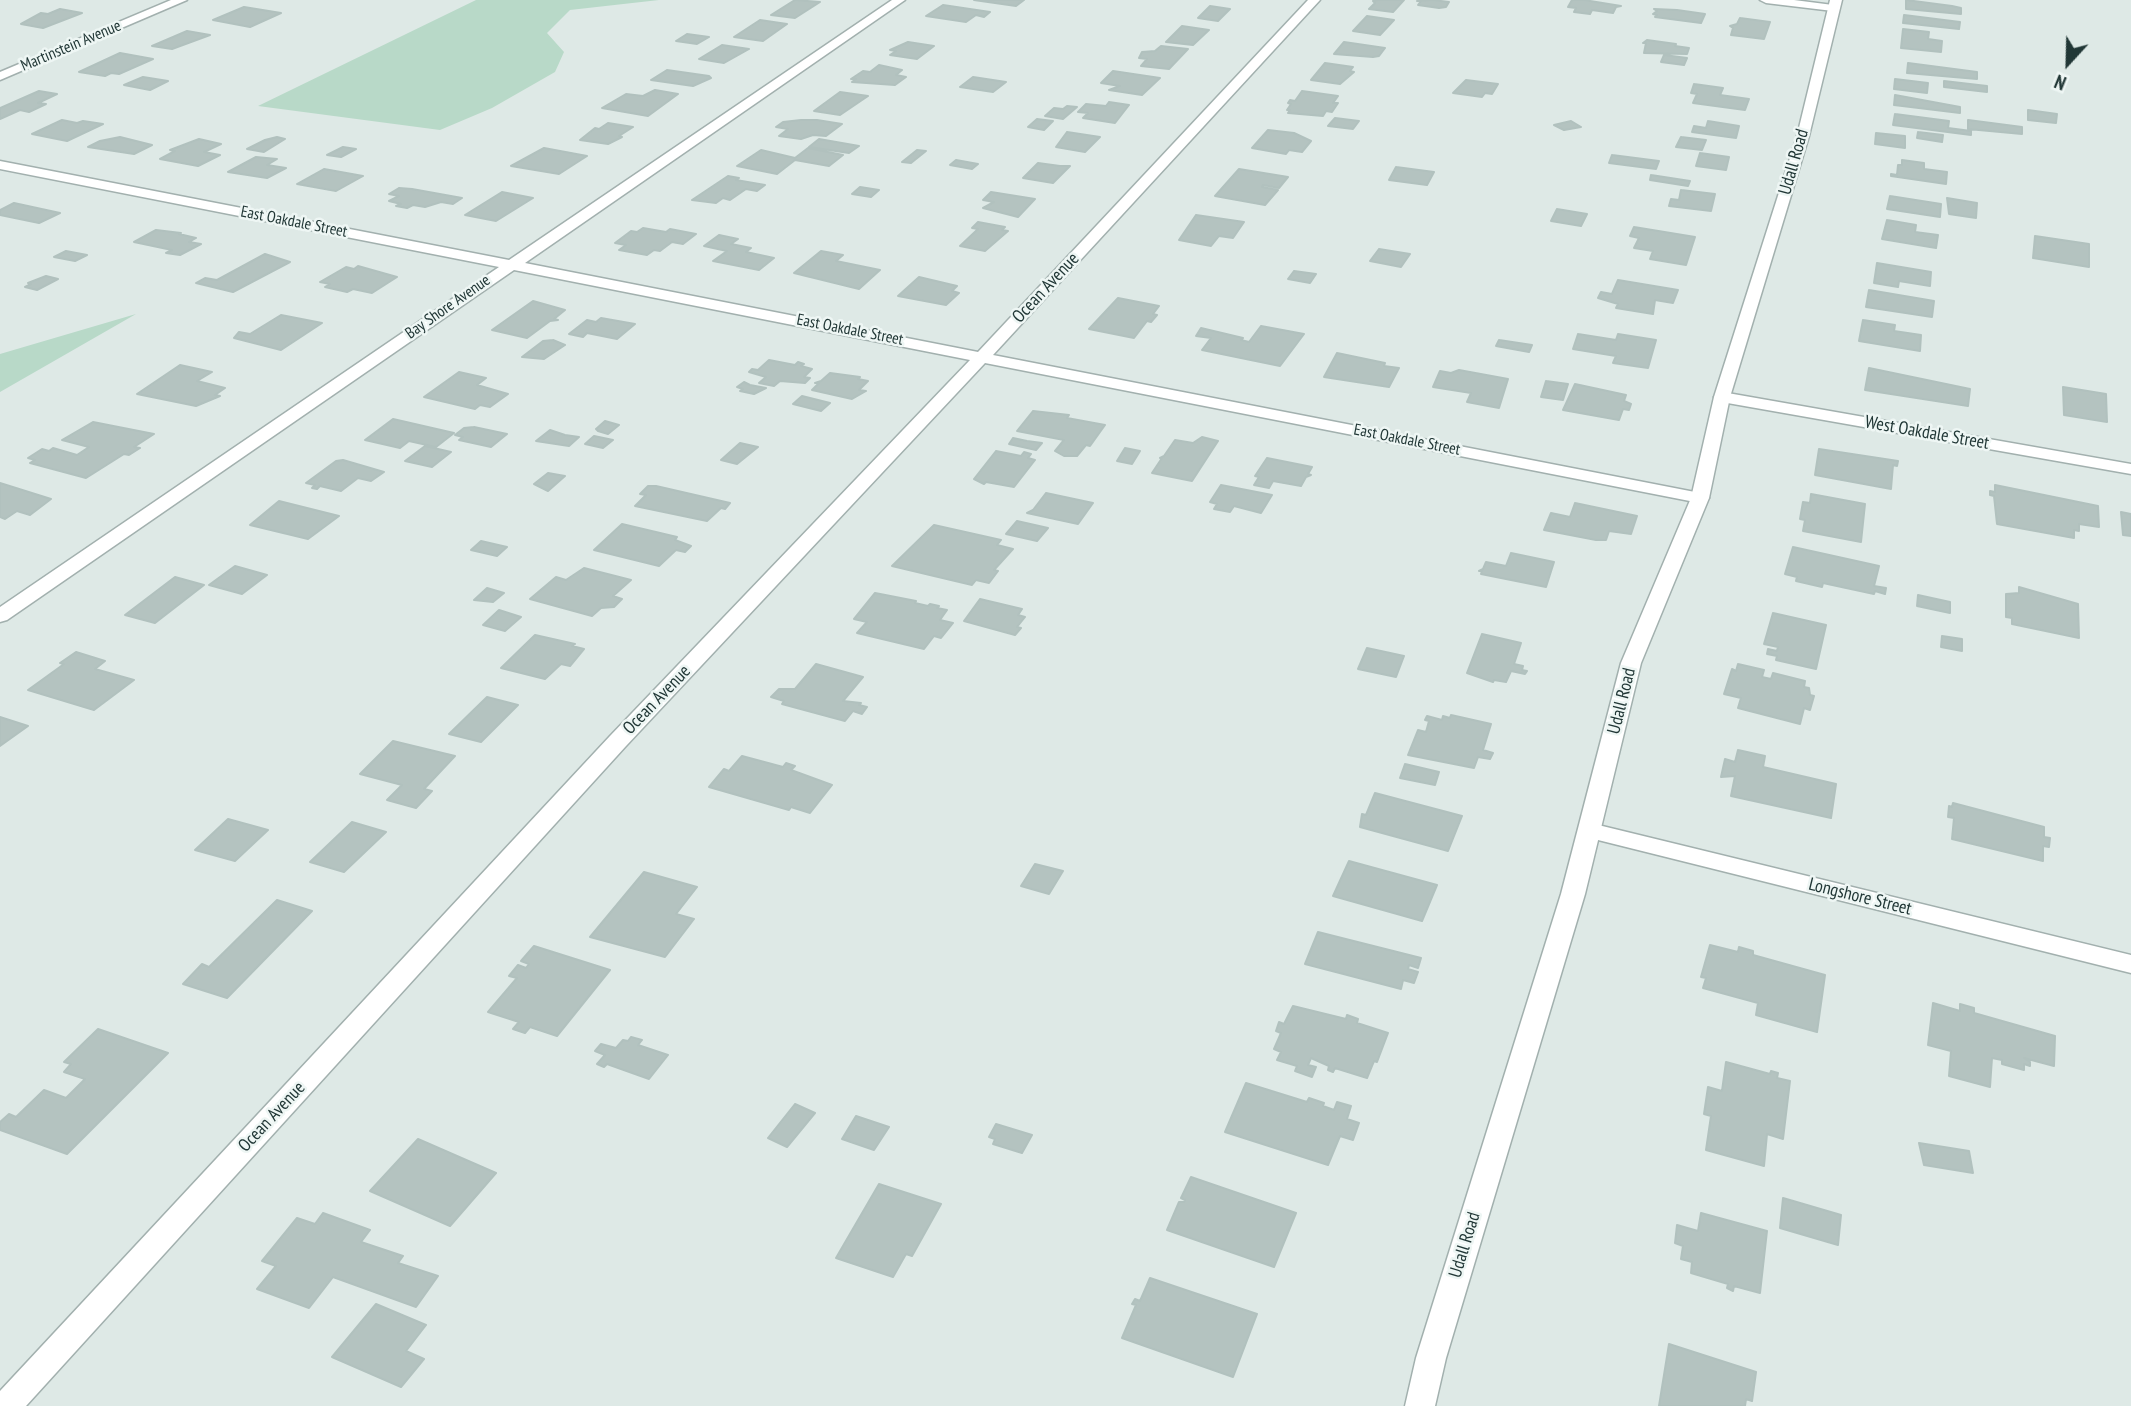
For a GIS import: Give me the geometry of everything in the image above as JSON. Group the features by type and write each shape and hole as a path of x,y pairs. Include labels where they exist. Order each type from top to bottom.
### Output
{"street":[{"name":"Martinstein Avenue","path":"0,76 181,0"},
{"name":"Bay Shore Avenue","path":"0,616 898,0"},
{"name":"Ocean Avenue","path":"6,1406 608,751 1314,0"},
{"path":"1766,0 1835,4"},
{"name":"Udall Road","path":"1420,1406 1431,1358 1590,831 1632,663 1700,498 1722,397 1803,136 1835,4"},
{"name":"East Oakdale Street","path":"0,165 1700,498"},
{"name":"West Oakdale Street","path":"1722,397 2131,470"},
{"name":"Longshore Street","path":"1590,831 2131,964"}],"green space":[{"path":"476,0 659,0 570,10 547,33 564,52 555,72 492,108 440,130 258,106"},
{"path":"136,314 0,392 0,354"}],"building":[{"path":"795,0 820,2 795,18 771,15"},
{"path":"974,0 1024,0 1016,6"},
{"path":"1404,0 1393,12 1369,9 1375,3 1373,1"},
{"path":"1433,0 1449,2 1446,7 1439,8 1418,5 1421,1 1417,1"},
{"path":"1572,0 1621,6 1616,7 1613,13 1592,10 1590,14 1574,12 1576,8 1568,7"},
{"path":"1906,0 1961,8 1961,14 1906,9"},
{"path":"943,5 990,12 984,17 976,15 966,22 926,16"},
{"path":"1210,6 1230,9 1218,21 1198,18"},
{"path":"244,7 281,13 250,27 213,20"},
{"path":"60,9 82,13 43,28 21,24 41,13 48,14"},
{"path":"1654,9 1705,14 1701,23 1655,17 1657,15 1653,14 1657,11"},
{"path":"1904,15 1960,22 1959,29 1903,23"},
{"path":"1367,16 1394,20 1380,35 1353,31"},
{"path":"1740,18 1770,22 1764,39 1731,35 1733,28 1730,26 1737,24"},
{"path":"760,20 787,24 763,41 734,37"},
{"path":"1182,26 1209,30 1193,45 1166,42"},
{"path":"1903,29 1929,32 1928,39 1942,41 1941,52 1901,48"},
{"path":"187,31 210,35 172,49 152,46"},
{"path":"687,34 709,37 697,44 676,41"},
{"path":"1647,40 1689,48 1687,54 1644,53 1646,43 1643,43"},
{"path":"908,42 934,46 917,59 890,55 896,51 890,50"},
{"path":"1344,42 1385,48 1379,56 1373,57 1334,54"},
{"path":"722,45 749,49 724,63 699,59"},
{"path":"1161,46 1188,49 1169,69 1141,66 1147,59 1139,58 1142,52 1155,51"},
{"path":"120,53 153,59 119,74 111,73 105,76 79,72"},
{"path":"1664,55 1687,58 1684,65 1661,62"},
{"path":"1325,63 1353,67 1350,71 1354,72 1340,84 1311,80"},
{"path":"1908,63 1977,72 1977,79 1907,73"},
{"path":"879,65 902,70 896,75 906,77 895,85 852,82 856,79 851,79 863,71 870,72"},
{"path":"667,70 711,78 693,86 651,80"},
{"path":"1113,71 1160,78 1142,95 1109,90 1120,86 1101,83"},
{"path":"143,77 168,81 150,90 124,85"},
{"path":"973,77 1006,82 993,92 960,87"},
{"path":"1895,79 1928,83 1927,93 1894,89"},
{"path":"1466,80 1498,84 1492,94 1485,93 1482,97 1453,93"},
{"path":"1944,81 1987,86 1987,92 1944,87"},
{"path":"1694,84 1723,88 1720,95 1749,99 1745,110 1693,103 1697,94 1691,93"},
{"path":"655,90 678,94 648,116 602,108 626,94 643,96"},
{"path":"39,91 57,94 38,103 46,104 29,112 20,110 0,119 0,108"},
{"path":"1302,91 1338,96 1333,103 1338,103 1332,112 1326,111 1323,116 1288,113 1291,104 1288,103 1290,100 1295,101"},
{"path":"840,92 868,96 840,115 814,111"},
{"path":"1895,95 1960,107 1960,113 1894,105"},
{"path":"1109,102 1129,105 1115,123 1083,118 1088,113 1078,112 1086,104 1106,106"},
{"path":"1067,106 1077,107 1063,119 1045,116 1054,108 1063,109"},
{"path":"2028,110 2057,114 2056,123 2028,120"},
{"path":"1895,114 1949,121 1948,128 1971,131 1971,135 1893,125"},
{"path":"1335,118 1359,121 1353,129 1328,126"},
{"path":"1037,119 1053,121 1044,130 1028,127"},
{"path":"62,120 103,124 67,141 32,134"},
{"path":"801,120 842,124 826,136 813,135 801,139 779,136 788,129 776,127 783,122"},
{"path":"1968,120 2022,127 2022,134 1968,129"},
{"path":"1571,121 1581,127 1564,130 1554,125"},
{"path":"1708,121 1739,126 1736,138 1692,132 1694,126 1706,128"},
{"path":"608,123 633,127 608,144 580,140 595,128 599,129"},
{"path":"1268,130 1294,133 1311,141 1302,152 1289,150 1286,154 1252,148"},
{"path":"1067,132 1100,137 1085,152 1056,147"},
{"path":"1918,132 1943,135 1942,142 1917,138"},
{"path":"1876,133 1905,136 1905,148 1875,144"},
{"path":"120,137 152,145 134,154 88,147 100,141"},
{"path":"277,137 285,139 264,152 247,149 265,140"},
{"path":"1681,137 1706,140 1702,150 1676,147"},
{"path":"199,139 221,144 204,152 220,155 198,166 160,159 175,151 170,150"},
{"path":"819,139 859,146 849,153 809,147"},
{"path":"343,147 356,149 341,157 327,155"},
{"path":"544,148 587,156 559,174 511,166"},
{"path":"808,148 843,155 829,166 795,160 777,174 737,166 761,150 795,158"},
{"path":"917,150 926,151 911,163 902,162"},
{"path":"1700,153 1729,157 1726,170 1696,166"},
{"path":"1612,155 1659,161 1656,169 1609,163"},
{"path":"256,157 277,159 267,165 286,168 267,178 228,172"},
{"path":"956,160 978,164 972,169 950,165"},
{"path":"1902,160 1924,163 1924,169 1947,172 1946,184 1891,176 1897,175 1898,165 1902,165"},
{"path":"1038,163 1070,166 1053,183 1023,178"},
{"path":"1396,167 1434,172 1427,185 1389,180"},
{"path":"324,169 363,176 336,191 297,184"},
{"path":"1239,169 1288,177 1279,188 1263,185 1262,187 1278,190 1265,205 1215,196"},
{"path":"1651,175 1690,181 1688,186 1650,180"},
{"path":"728,176 765,185 757,191 746,189 730,200 723,198 716,203 692,200"},
{"path":"860,187 879,190 871,197 852,194"},
{"path":"399,188 462,198 453,204 441,202 425,207 413,205 407,208 396,206 401,204 389,201 399,196 389,194"},
{"path":"1681,190 1715,194 1711,211 1669,206 1671,199 1679,200"},
{"path":"502,192 533,198 496,221 465,215"},
{"path":"991,192 1035,199 1018,217 983,208 994,202 983,200"},
{"path":"1890,196 1941,204 1940,217 1887,209"},
{"path":"1947,198 1977,203 1976,218 1949,214"},
{"path":"14,203 60,213 39,223 0,215 0,210"},
{"path":"1557,209 1587,214 1581,226 1551,221"},
{"path":"1196,215 1244,222 1233,238 1219,236 1211,246 1179,240"},
{"path":"1887,220 1916,225 1915,232 1938,235 1936,248 1882,239"},
{"path":"978,222 1005,227 1002,230 1008,231 985,251 960,246 978,229 972,228"},
{"path":"1634,227 1695,237 1686,265 1650,259 1653,251 1634,248 1639,238 1630,236"},
{"path":"643,228 696,234 683,244 672,242 660,251 654,250 647,255 619,250 626,245 615,243 631,231 637,232"},
{"path":"156,230 181,233 179,234 196,238 189,242 201,244 180,255 166,253 172,250 134,242"},
{"path":"719,235 738,239 731,244 751,248 746,252 774,258 759,270 713,261 727,251 704,246"},
{"path":"2035,236 2089,244 2089,267 2033,258"},
{"path":"1379,249 1410,254 1401,267 1370,261"},
{"path":"66,251 87,255 75,261 54,257"},
{"path":"821,251 843,255 836,261 880,270 859,289 794,273"},
{"path":"265,254 290,262 233,292 196,283 205,278 217,280"},
{"path":"1877,263 1931,272 1930,286 1899,281 1898,287 1874,283"},
{"path":"358,266 397,277 372,293 353,289 347,292 325,287 330,284 320,282 346,267 354,269"},
{"path":"1294,271 1316,274 1310,283 1288,279"},
{"path":"46,276 58,279 37,290 25,287 31,284 28,283"},
{"path":"919,277 957,286 952,291 959,293 946,305 898,296"},
{"path":"1618,280 1678,290 1673,303 1655,300 1653,314 1616,308 1618,304 1598,298 1601,292 1612,294"},
{"path":"1869,290 1934,301 1932,317 1866,307"},
{"path":"1118,298 1159,306 1153,314 1157,315 1151,322 1147,321 1134,338 1089,329"},
{"path":"533,301 565,310 554,319 558,320 550,321 527,338 492,330"},
{"path":"281,315 322,323 281,350 234,338 239,332 250,334"},
{"path":"601,318 635,324 617,339 587,333 583,337 569,334 587,320 596,322"},
{"path":"1863,320 1895,325 1894,331 1921,335 1920,351 1859,341"},
{"path":"1261,326 1304,334 1280,366 1202,350 1211,338 1196,336 1201,328 1243,338 1241,340 1249,342"},
{"path":"1578,334 1616,340 1618,334 1656,340 1648,368 1613,363 1616,356 1573,349"},
{"path":"553,340 565,345 544,359 522,357 543,341"},
{"path":"1499,340 1532,345 1529,352 1496,346"},
{"path":"1337,353 1399,368 1389,387 1324,377"},
{"path":"769,360 804,364 801,366 812,369 804,377 810,378 805,383 780,381 774,386 759,383 766,377 749,372 752,369 758,370"},
{"path":"180,365 212,372 197,381 225,388 215,395 220,396 196,406 137,394"},
{"path":"1869,368 1970,389 1968,406 1865,390"},
{"path":"1459,370 1508,379 1499,408 1467,402 1471,393 1433,387 1440,371 1451,373"},
{"path":"459,372 486,378 477,385 508,394 490,407 480,405 475,409 424,397"},
{"path":"830,373 860,377 858,379 868,381 859,390 866,391 852,399 812,390 819,383 815,383"},
{"path":"1546,381 1568,384 1563,400 1541,397"},
{"path":"744,382 766,388 754,394 740,391 743,389 737,387"},
{"path":"1575,384 1626,395 1624,401 1631,404 1629,410 1623,409 1619,420 1563,410"},
{"path":"2063,387 2106,394 2107,422 2064,415"},
{"path":"802,396 830,403 821,411 793,404"},
{"path":"1033,411 1069,415 1067,418 1105,425 1090,446 1086,445 1077,456 1064,456 1055,451 1064,440 1017,431"},
{"path":"393,419 454,433 436,447 409,441 400,448 365,440"},
{"path":"605,421 619,425 608,434 598,431 596,429"},
{"path":"93,422 154,434 134,447 140,448 129,455 124,454 86,478 30,463 35,460 28,458 42,449 49,451 53,448 77,455 89,447 62,440"},
{"path":"474,427 507,434 491,447 459,440 463,437 455,435 464,428"},
{"path":"550,430 579,437 569,446 536,441"},
{"path":"594,436 613,440 603,448 585,444"},
{"path":"1202,437 1218,441 1192,481 1152,473 1175,440 1193,443"},
{"path":"1013,438 1042,443 1036,450 1009,444"},
{"path":"740,443 758,447 737,464 721,460"},
{"path":"425,446 451,452 432,467 405,461"},
{"path":"1125,448 1140,451 1132,464 1117,461"},
{"path":"1819,449 1898,461 1897,466 1893,465 1891,489 1815,475"},
{"path":"996,451 1021,456 1024,452 1031,454 1028,458 1035,460 1014,487 986,482 984,484 974,479"},
{"path":"1267,458 1312,467 1308,474 1311,475 1306,477 1301,486 1273,481 1269,488 1254,485 1259,477 1255,476"},
{"path":"343,460 384,472 371,481 358,478 341,491 320,486 317,489 312,488 315,485 306,483 336,461"},
{"path":"548,473 565,476 548,491 534,484"},
{"path":"0,483 51,499 30,515 17,511 5,519 0,517"},
{"path":"1221,485 1272,495 1261,513 1234,506 1230,512 1214,509 1217,504 1210,502"},
{"path":"1995,485 2098,506 2099,527 2079,524 2079,531 2074,530 2074,538 1997,524 1994,496 1990,495 1990,491 1995,492"},
{"path":"648,486 730,503 707,521 635,506 646,495 640,494"},
{"path":"1046,493 1093,503 1078,524 1027,513 1033,510"},
{"path":"1811,494 1865,504 1861,542 1803,531 1805,520 1800,519 1803,502 1810,503"},
{"path":"279,501 339,516 308,539 250,525"},
{"path":"1575,503 1637,516 1631,534 1609,531 1606,540 1596,540 1544,530 1551,513 1570,517"},
{"path":"2121,512 2131,514 2131,536 2123,535"},
{"path":"1017,521 1048,528 1037,541 1006,534"},
{"path":"622,524 677,537 675,540 691,546 685,552 676,550 659,566 594,550"},
{"path":"934,525 1001,540 997,545 1013,549 994,570 998,571 989,583 976,580 972,585 892,566"},
{"path":"481,541 507,547 497,556 471,550"},
{"path":"1793,547 1879,566 1874,586 1886,588 1885,594 1823,583 1822,587 1796,581 1797,577 1785,574"},
{"path":"1511,553 1554,562 1546,587 1481,574 1482,571 1479,571 1486,562 1506,566"},
{"path":"235,566 267,575 242,594 209,585"},
{"path":"584,568 631,580 613,596 622,599 614,607 601,608 592,616 530,599 556,577 566,580"},
{"path":"175,577 204,585 155,623 125,615"},
{"path":"2019,587 2078,604 2079,638 2012,624 2012,618 2006,617 2006,594 2019,593"},
{"path":"487,588 504,593 493,602 474,600"},
{"path":"875,593 928,606 939,606 937,608 947,610 940,620 953,623 941,638 934,636 924,649 857,633 867,622 854,619"},
{"path":"1918,595 1950,602 1950,613 1917,606"},
{"path":"980,599 1022,609 1018,615 1025,617 1017,627 1021,628 1015,635 964,621"},
{"path":"499,610 521,617 505,631 483,625"},
{"path":"1773,613 1826,625 1816,669 1776,660 1777,656 1767,654 1768,649 1777,651 1778,647 1764,644"},
{"path":"1482,634 1521,643 1514,664 1523,666 1522,670 1527,671 1525,674 1511,671 1506,682 1493,682 1467,673"},
{"path":"535,635 575,644 572,646 584,649 570,666 561,664 545,679 501,668"},
{"path":"1942,636 1962,639 1962,651 1941,647"},
{"path":"1367,648 1404,656 1396,677 1358,669"},
{"path":"76,652 105,661 95,669 134,680 94,710 28,690"},
{"path":"816,664 863,677 843,701 861,703 859,705 867,707 862,714 853,711 845,721 782,704 784,701 771,697 779,689 795,689"},
{"path":"1738,664 1764,670 1762,677 1771,679 1773,673 1805,681 1804,687 1809,688 1810,695 1814,696 1810,710 1804,708 1800,724 1738,708 1741,698 1724,694 1732,669 1736,671"},
{"path":"487,697 518,705 481,742 449,734"},
{"path":"1451,715 1491,724 1483,750 1493,753 1490,759 1478,757 1474,768 1408,755 1418,730 1426,732 1429,721 1425,720 1427,716 1442,720 1443,716 1450,718"},
{"path":"0,717 28,726 0,746"},
{"path":"393,741 455,756 424,789 432,791 416,808 387,800 402,785 360,774"},
{"path":"1738,750 1765,756 1763,767 1836,784 1831,818 1731,796 1735,776 1721,777 1725,759 1735,762"},
{"path":"742,756 783,767 786,763 795,766 791,770 832,785 810,813 791,807 789,810 709,787 724,769 729,771"},
{"path":"1405,764 1439,772 1435,785 1400,778"},
{"path":"1375,793 1462,816 1448,851 1360,827 1362,814 1366,815"},
{"path":"1953,803 2044,827 2044,837 2050,838 2049,847 2043,846 2043,861 1952,839 1954,818 1948,817 1949,806 1952,807"},
{"path":"228,819 268,830 235,861 195,850"},
{"path":"352,822 386,832 344,872 310,862"},
{"path":"1349,861 1437,885 1422,921 1333,896"},
{"path":"1035,864 1063,871 1049,894 1021,886"},
{"path":"644,872 697,887 676,914 694,919 665,957 590,937"},
{"path":"277,900 312,911 227,998 183,984 202,964 209,967"},
{"path":"1318,932 1421,958 1418,968 1409,965 1408,969 1418,972 1414,983 1403,980 1401,989 1305,964"},
{"path":"1710,945 1738,952 1739,947 1753,951 1753,955 1825,975 1817,1032 1756,1015 1758,1003 1703,988 1706,978 1701,977"},
{"path":"534,946 610,970 557,1036 530,1027 525,1033 513,1029 519,1022 488,1012 517,978 509,976 518,965 526,968 529,964 521,961"},
{"path":"1933,1003 1960,1011 1960,1004 1974,1008 1974,1013 2055,1036 2054,1066 2024,1058 2030,1062 2030,1066 2024,1064 2024,1070 2002,1064 2002,1060 1992,1058 1990,1087 1949,1076 1951,1051 1928,1045"},
{"path":"1293,1006 1346,1019 1347,1015 1358,1019 1357,1023 1388,1033 1377,1062 1374,1061 1367,1078 1335,1068 1333,1072 1328,1070 1329,1066 1311,1058 1308,1065 1316,1067 1312,1077 1295,1071 1297,1066 1277,1060 1281,1052 1274,1049 1281,1033 1276,1031 1279,1022 1284,1024"},
{"path":"98,1029 168,1053 67,1154 0,1130 0,1122 9,1114 16,1117 44,1090 66,1098 85,1079 64,1072 71,1064 64,1062"},
{"path":"631,1037 642,1040 638,1045 668,1055 649,1079 607,1064 604,1067 597,1064 605,1055 595,1051 601,1044 616,1048 623,1040 628,1041"},
{"path":"1726,1062 1770,1074 1771,1071 1778,1073 1777,1078 1790,1081 1783,1139 1767,1134 1764,1166 1706,1150 1711,1116 1704,1114 1708,1087 1722,1091"},
{"path":"1246,1083 1307,1102 1309,1098 1334,1110 1337,1102 1351,1106 1347,1119 1359,1123 1353,1140 1340,1136 1328,1165 1225,1132"},
{"path":"795,1104 815,1113 787,1147 768,1138"},
{"path":"856,1116 889,1127 874,1150 842,1139"},
{"path":"996,1124 1032,1135 1022,1153 993,1144 995,1139 989,1137"},
{"path":"418,1139 496,1173 450,1226 370,1191"},
{"path":"1919,1143 1969,1151 1973,1173 1924,1165"},
{"path":"1191,1177 1296,1213 1274,1267 1167,1230 1179,1202 1185,1200 1181,1198"},
{"path":"879,1184 941,1204 912,1256 906,1254 893,1277 836,1258"},
{"path":"1783,1198 1841,1215 1838,1245 1780,1228"},
{"path":"323,1213 370,1230 361,1242 403,1256 398,1263 438,1276 416,1307 333,1277 309,1308 257,1289 276,1266 262,1261 297,1218 315,1224"},
{"path":"1701,1213 1767,1231 1760,1293 1734,1286 1733,1291 1727,1288 1728,1284 1691,1273 1692,1262 1681,1259 1683,1246 1675,1243 1677,1225 1698,1231"},
{"path":"1150,1278 1257,1314 1233,1377 1122,1338 1136,1305 1132,1304 1135,1299 1140,1301"},
{"path":"376,1304 426,1325 406,1351 424,1359 401,1387 332,1357"},
{"path":"1669,1344 1756,1372 1752,1401 1746,1399 1745,1406 1659,1406"}]}
